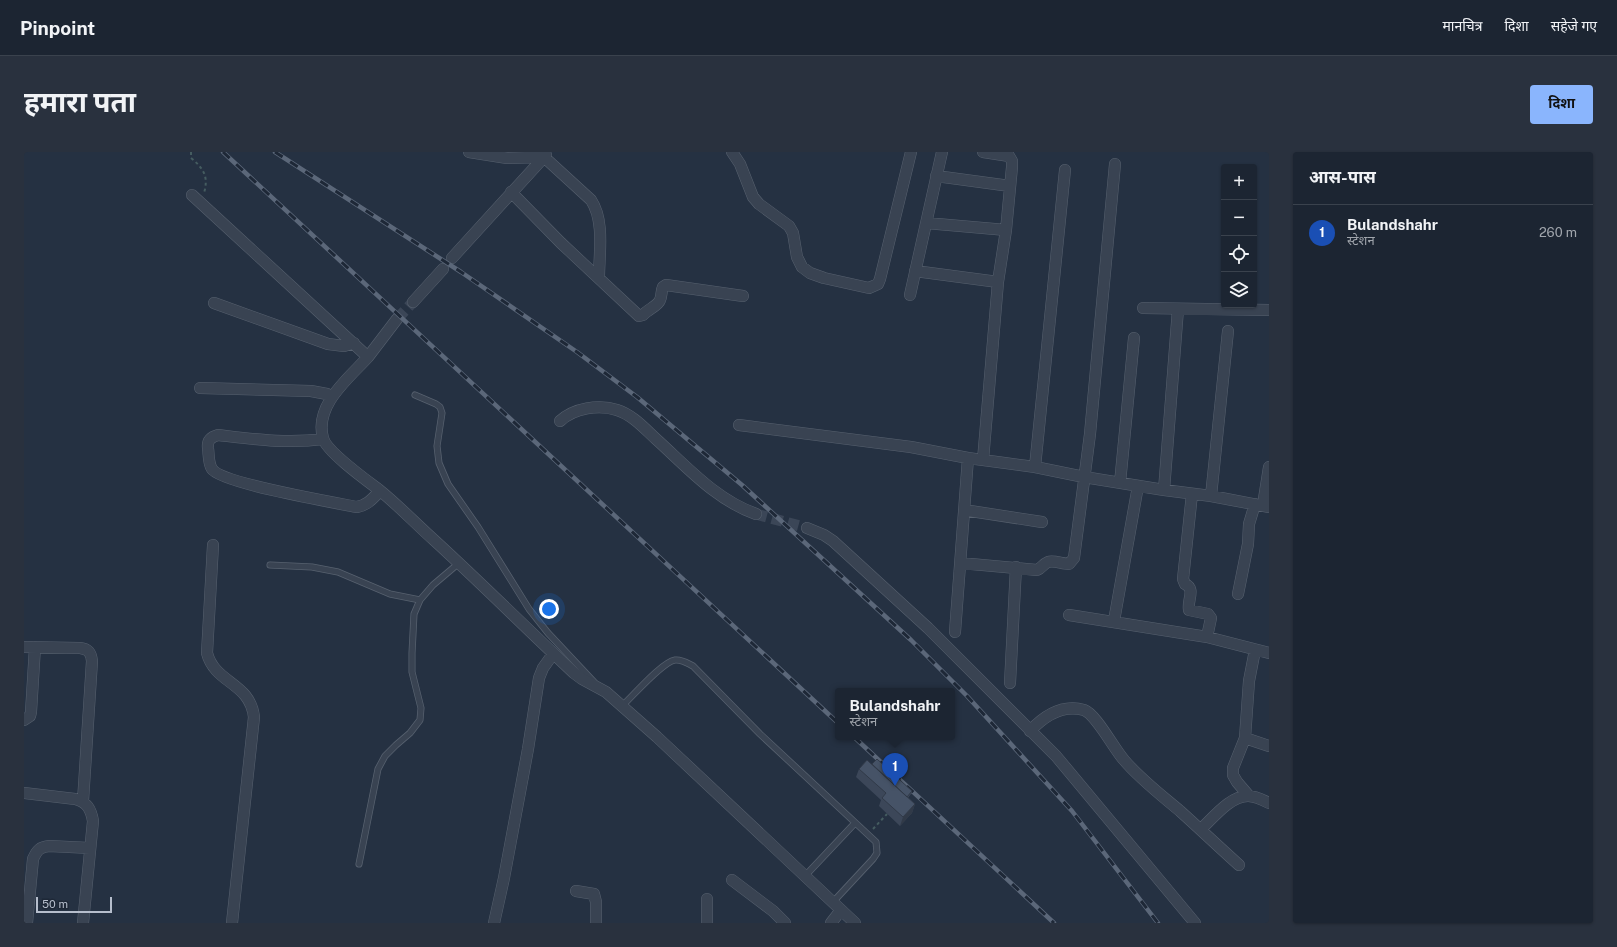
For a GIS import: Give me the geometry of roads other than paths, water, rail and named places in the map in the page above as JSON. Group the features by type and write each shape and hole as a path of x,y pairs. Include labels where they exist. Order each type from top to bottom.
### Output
{"street":[{"path":"469,152 507,155 546,154 591,200 597,209 600,220 599,278"},
{"path":"732,152 740,164 753,197 759,204 789,226 793,233 797,257 802,267 810,273 824,278 869,288 878,284 880,280 911,152"},
{"path":"910,295 942,152"},
{"path":"983,152 1010,156 1012,161 1006,230 998,282 983,460"},
{"path":"452,258 546,154"},
{"path":"960,563 1037,570 1042,569 1047,563 1050,562 1064,564 1072,562 1074,558 1090,434 1115,164"},
{"path":"1035,467 1065,170"},
{"path":"936,176 1010,186"},
{"path":"511,192 561,243 639,316 658,304 663,287 666,285 743,296"},
{"path":"196,199 362,351"},
{"path":"926,224 1006,230"},
{"path":"413,302 443,269"},
{"path":"915,271 998,282"},
{"path":"214,303 328,344 344,346 362,351"},
{"path":"1143,308 1178,310 1269,310"},
{"path":"1164,490 1178,310"},
{"path":"397,319 362,351 332,397 323,413 321,427 323,439 333,452 380,491 459,563 553,654 582,679 598,687 622,706 657,737 855,923"},
{"path":"1211,496 1228,331"},
{"path":"1120,483 1134,338"},
{"path":"200,388 311,391 327,394 332,397"},
{"path":"560,422 566,416 574,412 592,408 618,410 640,425 713,491 743,510 756,514"},
{"path":"740,425 911,447 968,458 1035,467 1138,486 1211,496 1262,506"},
{"path":"323,439 304,442 218,435 213,436 208,444 210,463 212,469 216,473 268,489 357,507 364,506 380,491"},
{"path":"955,632 968,458"},
{"path":"1238,594 1248,544 1249,524 1262,506 1269,467"},
{"path":"1114,621 1138,486"},
{"path":"1192,494 1183,579 1185,584 1189,586 1191,590 1189,610 1208,614 1211,618 1207,637"},
{"path":"964,510 1042,522"},
{"path":"807,528 824,535 833,541 928,628 1061,762 1195,923"},
{"path":"213,545 207,653 209,662 214,670 238,688 248,699 253,707 254,718 232,923"},
{"path":"1010,683 1016,567"},
{"path":"1069,614 1207,637 1269,653"},
{"path":"24,720 30,716 31,712 30,647 87,649 91,654 92,660 83,801"},
{"path":"1249,796 1233,775 1233,768 1245,738 1249,680 1255,650"},
{"path":"494,923 528,749 539,678 542,668 553,654"},
{"path":"1030,731 1042,719 1054,712 1075,709 1086,711 1093,716 1119,755 1134,772 1201,829 1239,864"},
{"path":"1245,738 1269,746"},
{"path":"24,793 83,801 92,813 93,821 83,923"},
{"path":"1201,829 1226,806 1238,798 1249,796 1269,803"},
{"path":"27,923 33,858 36,851 42,847 49,846 90,848"},
{"path":"732,880 773,911 785,923"},
{"path":"576,891 594,894 596,902 596,923"},
{"path":"707,899 707,923"},
{"path":"830,923 841,910"}],"lane":[{"path":"415,395 440,407 442,413 437,446 439,463 448,484 478,526 529,609 548,633 598,687"},
{"path":"359,864 378,769 385,756 410,733 420,720 421,708 412,672 414,614 420,600 433,585 459,563"},
{"path":"270,565 312,568 338,572 390,594 420,600"},
{"path":"622,706 664,665 675,660 684,661 693,666 739,714 876,842 877,853 833,902"},
{"path":"805,876 855,823"}],"tunnel":[{"path":"397,319 413,302"},
{"path":"756,514 807,528"}],"railway":[{"path":"223,152 835,720"},
{"path":"275,152 461,272 577,352 637,397 742,485 911,640 967,696 1072,811 1158,923"},
{"path":"857,740 1054,923"}],"place":[{"name":"Bulandshahr","path":"895,786"}]}
